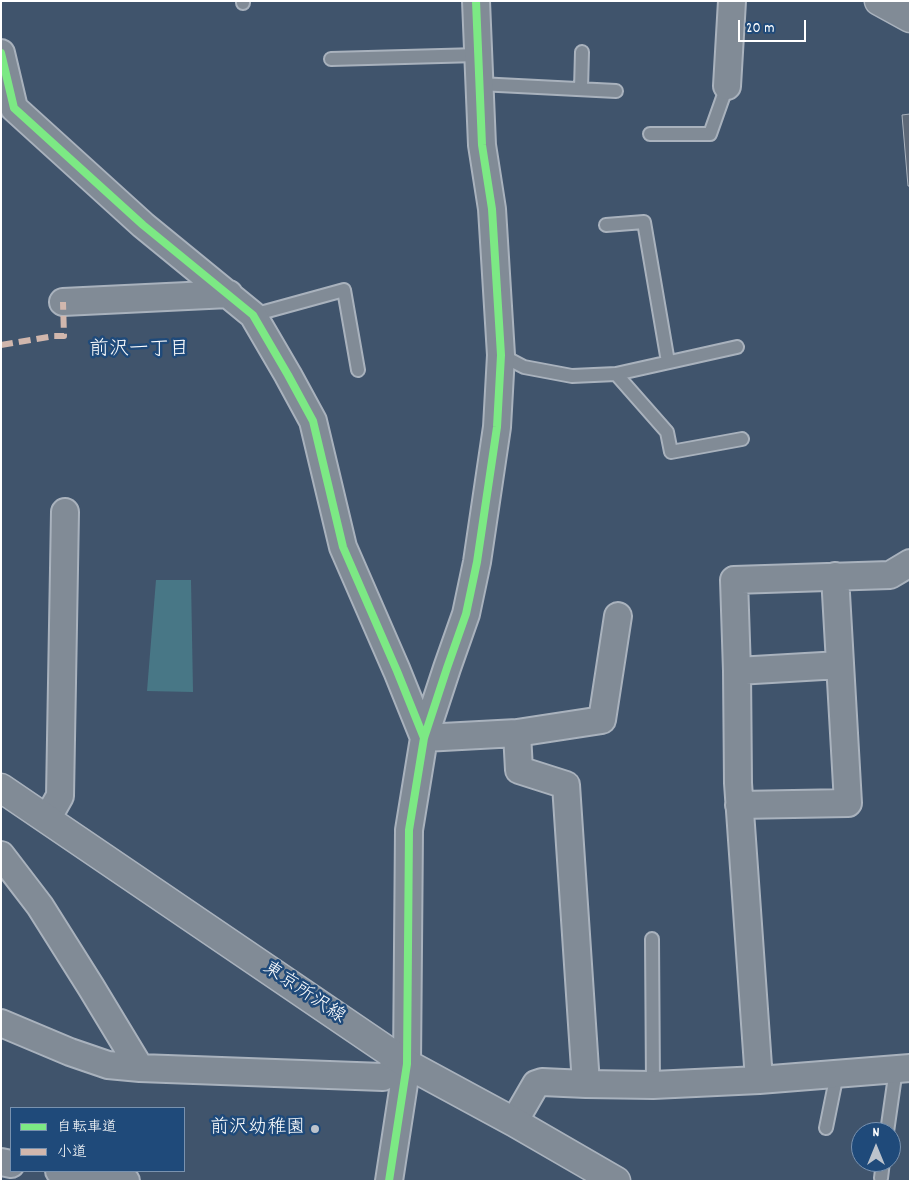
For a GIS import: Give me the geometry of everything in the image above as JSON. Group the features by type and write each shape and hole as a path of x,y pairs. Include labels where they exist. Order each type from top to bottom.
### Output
{"main road":[{"name":"東京所沢線","path":"1,788 407,1064 514,1122 616,1181"}],"street":[{"path":"389,1181 407,1064 410,830 424,738 466,614 477,562 497,428 501,355 492,208 482,145 476,1"},
{"path":"727,86 732,1"},
{"path":"1,53 8,108 143,226 253,315 314,422 343,547 397,670 424,738"},
{"path":"63,302 228,294"},
{"path":"47,819 60,796 65,512"},
{"path":"759,1080 739,805 734,580 890,575 910,563"},
{"path":"739,805 848,803 835,576"},
{"path":"424,738 517,733 602,720 618,616"},
{"path":"737,671 840,665"},
{"path":"517,733 519,770 566,785 586,1084"},
{"path":"1,855 40,906 140,1068"},
{"path":"1,1023 70,1052 108,1065 140,1068 383,1077 407,1064"},
{"path":"514,1122 536,1084 542,1082 653,1085 759,1080 903,1069"},
{"path":"66,1172 126,1181"}],"lane":[{"path":"581,89 582,52"},
{"path":"331,59 478,55"},
{"path":"479,84 616,92"},
{"path":"650,134 710,134 727,86"},
{"path":"606,225 644,222 668,362"},
{"path":"253,315 344,290 358,370"},
{"path":"501,355 524,367 572,376 616,374 737,347"},
{"path":"616,374 668,432 671,452 742,439"},
{"path":"652,939 653,1085"},
{"path":"890,1122 903,1069"},
{"path":"826,1128 837,1074"},
{"path":"881,1178 882,1172"}],"shaded area":[{"path":"156,580 191,580 193,692 147,691"}],"building":[{"path":"910,114 910,186 908,186 902,115"}],"marked path":[{"path":"1,345 64,336 63,302"}],"cycle path":[{"path":"389,1181 407,1064 409,830 424,738 466,614 477,562 497,427 501,355 492,209 482,145 476,1"},
{"path":"1,53 14,108 143,225 253,315 313,421 343,547 424,738"}],"place":[{"name":"前沢幼稚園","path":"315,1129"}],"district":[{"name":"前沢一丁目","path":"139,351"}]}
